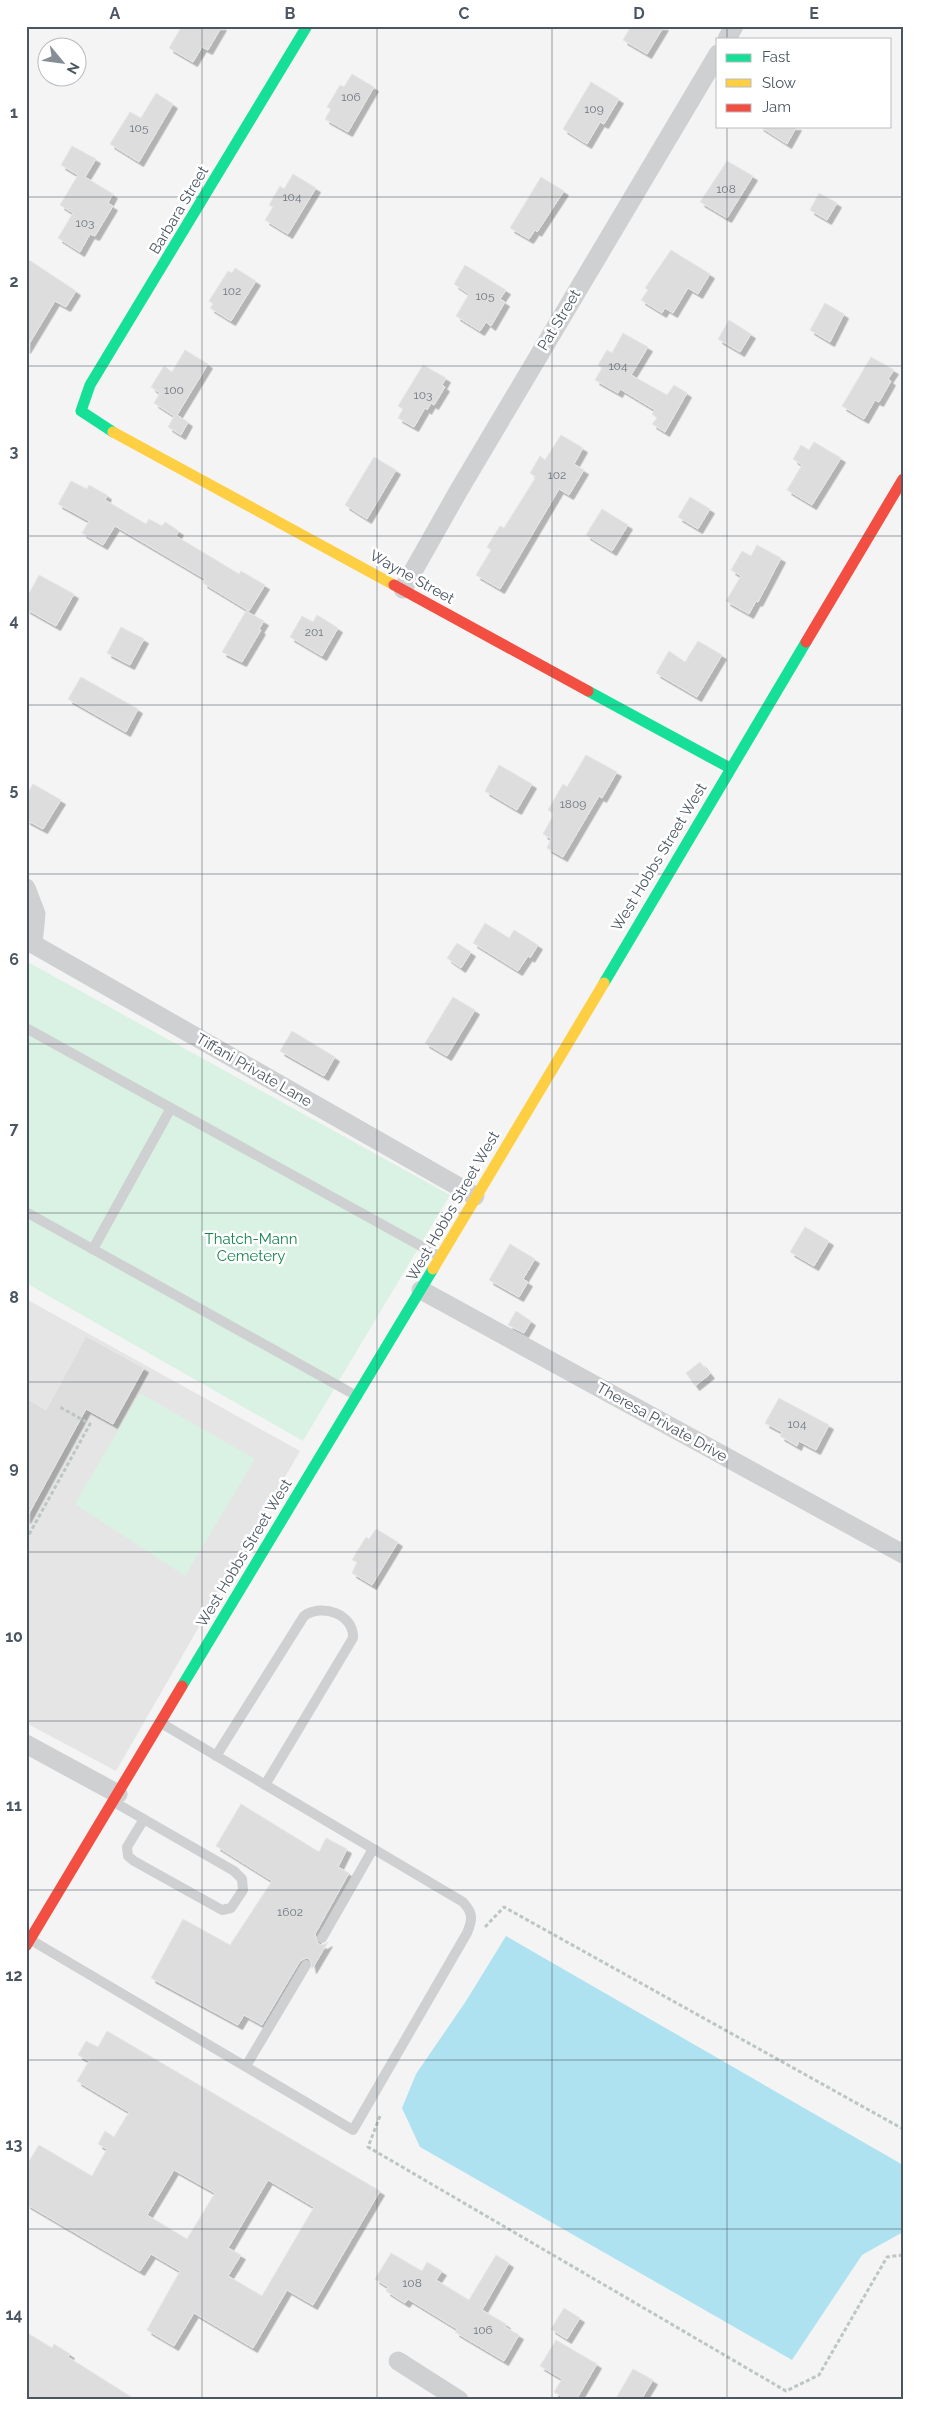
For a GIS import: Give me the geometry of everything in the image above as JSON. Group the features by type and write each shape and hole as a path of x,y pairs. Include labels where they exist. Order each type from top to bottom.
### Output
{"street":[{"name":"Barbara Street","path":"81,411 90,385 307,26"},
{"path":"728,38 734,26"},
{"name":"Pat Street","path":"403,589 459,490 716,57"},
{"name":"Wayne Street","path":"81,411 113,432 730,768"},
{"name":"West Hobbs Street West","path":"28,1943 356,1395 421,1290 475,1196 903,479"},
{"name":"Tiffani Private Lane","path":"26,888 36,914 29,942 475,1196"},
{"name":"Theresa Private Drive","path":"421,1290 903,1554"},
{"path":"26,1744 116,1798"},
{"path":"398,2360 459,2400"}],"lane":[{"path":"26,1028 440,1256"},
{"path":"93,1249 171,1108"},
{"path":"26,1212 356,1395"},
{"path":"216,1756 304,1616 311,1610 322,1609 347,1620 353,1629 353,1638 266,1785"},
{"path":"28,1943 246,2066 353,2130 468,1933 473,1921 470,1910 463,1902 161,1722"},
{"path":"116,1798 144,1819 234,1871 242,1880 243,1890 231,1908 222,1910 128,1856 127,1847 144,1819"},
{"path":"322,1938 373,1849"},
{"path":"246,2066 306,1965"}],"path":[{"path":"26,1540 90,1424 60,1407"},
{"path":"481,1930 504,1907 903,2129"},
{"path":"383,2108 368,2147 786,2392 819,2375 887,2257 903,2255"}],"shaded area":[{"path":"26,1299 300,1451 116,1771 26,1723"}],"green space":[{"name":"Thatch-Mann Cemetery","path":"26,961 450,1195 303,1441 26,1283"},
{"path":"140,1393 255,1459 185,1576 75,1504"}],"water":[{"path":"506,1936 903,2165 903,2232 862,2255 792,2360 420,2147 402,2108 416,2074 466,2001"}],"building":[{"path":"182,26 222,26 208,50 202,47 193,62 169,48"},
{"path":"631,26 664,26 647,54 623,40"},
{"path":"352,74 374,87 348,132 325,119 331,109 327,107 340,85 344,87"},
{"path":"591,82 619,99 604,124 600,122 587,144 563,129"},
{"path":"156,93 173,104 139,162 110,144 130,112 141,118"},
{"path":"762,128 796,128 787,144"},
{"path":"72,146 96,159 85,177 113,194 108,203 113,206 95,236 90,234 80,252 58,238 73,213 60,205 78,175 61,165"},
{"path":"727,161 753,176 727,218 700,202"},
{"path":"293,174 316,188 288,234 265,220 273,207 269,205 280,186 284,189"},
{"path":"541,177 564,191 537,232 535,230 529,239 510,228"},
{"path":"819,193 837,203 827,220 810,210"},
{"path":"671,250 710,274 698,294 688,288 673,313 665,308 662,313 641,300 648,290 645,288"},
{"path":"26,258 76,291 66,307 55,301 26,349"},
{"path":"465,265 506,290 500,299 505,302 491,326 486,322 480,331 456,316 469,294 454,284"},
{"path":"235,268 256,281 231,321 210,308 213,304 209,301 228,271 232,273"},
{"path":"825,303 844,314 830,342 810,330"},
{"path":"729,320 751,334 740,352 718,339"},
{"path":"623,333 648,347 631,375 667,395 674,385 687,393 665,432 652,424 657,418 652,414 655,410 620,389 618,393 595,380 602,368 598,365 607,350 612,353"},
{"path":"185,350 208,364 177,415 188,422 181,435 168,427 174,416 154,403 160,393 151,387 164,366 172,372"},
{"path":"871,357 894,370 888,379 891,381 879,402 875,400 864,419 842,406"},
{"path":"423,365 446,378 442,385 445,387 434,405 431,403 427,410 425,408 414,427 398,418 403,409 398,406"},
{"path":"561,435 583,448 574,464 584,470 569,495 559,489 500,589 476,575 491,550 487,547 500,526 504,528 536,477 530,473 540,456 545,460"},
{"path":"814,442 841,458 812,505 787,490 802,465 793,459 801,445 809,450"},
{"path":"374,457 396,470 367,519 345,505"},
{"path":"71,481 87,489 89,485 107,495 105,500 146,524 149,519 162,526 165,522 179,531 176,536 239,574 241,571 265,585 249,611 203,583 205,579 115,526 103,545 82,533 89,521 58,504"},
{"path":"690,497 710,509 698,529 678,517"},
{"path":"602,509 628,525 612,551 586,535"},
{"path":"757,545 781,558 758,602 756,601 749,614 726,601 741,576 731,570 742,551 751,556"},
{"path":"39,575 74,594 56,626 26,609 26,599"},
{"path":"246,611 264,621 259,629 261,630 242,662 222,652"},
{"path":"317,615 338,628 322,656 290,637 302,616 313,622"},
{"path":"121,627 144,639 130,665 107,653"},
{"path":"698,641 722,655 697,697 656,673 669,651 685,662"},
{"path":"81,677 138,709 126,732 68,699"},
{"path":"586,755 617,772 602,798 599,796 563,857 547,848 551,839 543,834 554,814 548,810 563,784 567,787"},
{"path":"499,765 532,784 517,810 485,791"},
{"path":"33,784 61,800 43,829 26,820 26,796"},
{"path":"485,923 509,938 514,930 538,945 530,958 528,956 518,971 473,943"},
{"path":"457,943 471,952 461,968 447,958"},
{"path":"453,997 475,1010 447,1056 425,1043"},
{"path":"292,1031 335,1057 324,1076 280,1051"},
{"path":"805,1227 829,1241 814,1266 790,1252"},
{"path":"510,1244 535,1259 523,1279 528,1282 519,1297 489,1280"},
{"path":"516,1311 531,1321 524,1333 508,1325"},
{"path":"86,1336 144,1368 113,1424 86,1409 26,1519 26,1398 46,1410"},
{"path":"700,1362 710,1374 695,1386 686,1373"},
{"path":"779,1398 829,1425 816,1450 799,1441 797,1446 780,1436 782,1432 765,1423"},
{"path":"376,1529 398,1542 372,1585 352,1573 357,1562 352,1560 366,1537 369,1539"},
{"path":"241,1804 319,1852 326,1838 347,1849 338,1867 349,1873 315,1934 318,1944 323,1945 328,1942 312,1969 310,1959 306,1958 300,1961 262,2025 244,2015 238,2025 151,1978 183,1919 230,1945 272,1881 216,1846"},
{"path":"107,2031 380,2191 313,2305 287,2290 253,2348 194,2313 174,2346 147,2330 180,2271 151,2254 140,2271 26,2204 26,2166 39,2145 92,2176 107,2149 98,2144 105,2131 114,2137 129,2112 77,2081 89,2061 78,2055 86,2041 98,2047","holes":["174,2170 215,2193 187,2239 147,2215","268,2180 314,2207 262,2296 228,2276 241,2255 228,2248"]},
{"path":"391,2253 422,2271 427,2262 442,2271 436,2280 469,2300 496,2255 509,2263 482,2310 506,2324 505,2327 519,2335 504,2361 455,2332 457,2329 408,2299 405,2303 386,2291 388,2287 375,2279"},
{"path":"564,2308 580,2318 567,2339 551,2329"},
{"path":"26,2332 52,2348 54,2344 70,2354 68,2357 136,2400 26,2400"},
{"path":"556,2340 597,2364 576,2400 568,2400 554,2392 562,2379 540,2366"},
{"path":"633,2369 653,2380 641,2400 615,2400"}],"traffic: fast":[{"path":"113,432 81,411 90,385 307,26"},
{"path":"604,983 806,642"},
{"path":"588,691 730,768"},
{"path":"182,1686 433,1269"}],"traffic: slow":[{"path":"113,432 394,585"},
{"path":"433,1269 604,983"}],"traffic: jam":[{"path":"806,642 903,479"},
{"path":"394,585 588,691"},
{"path":"26,1946 182,1686"}]}
